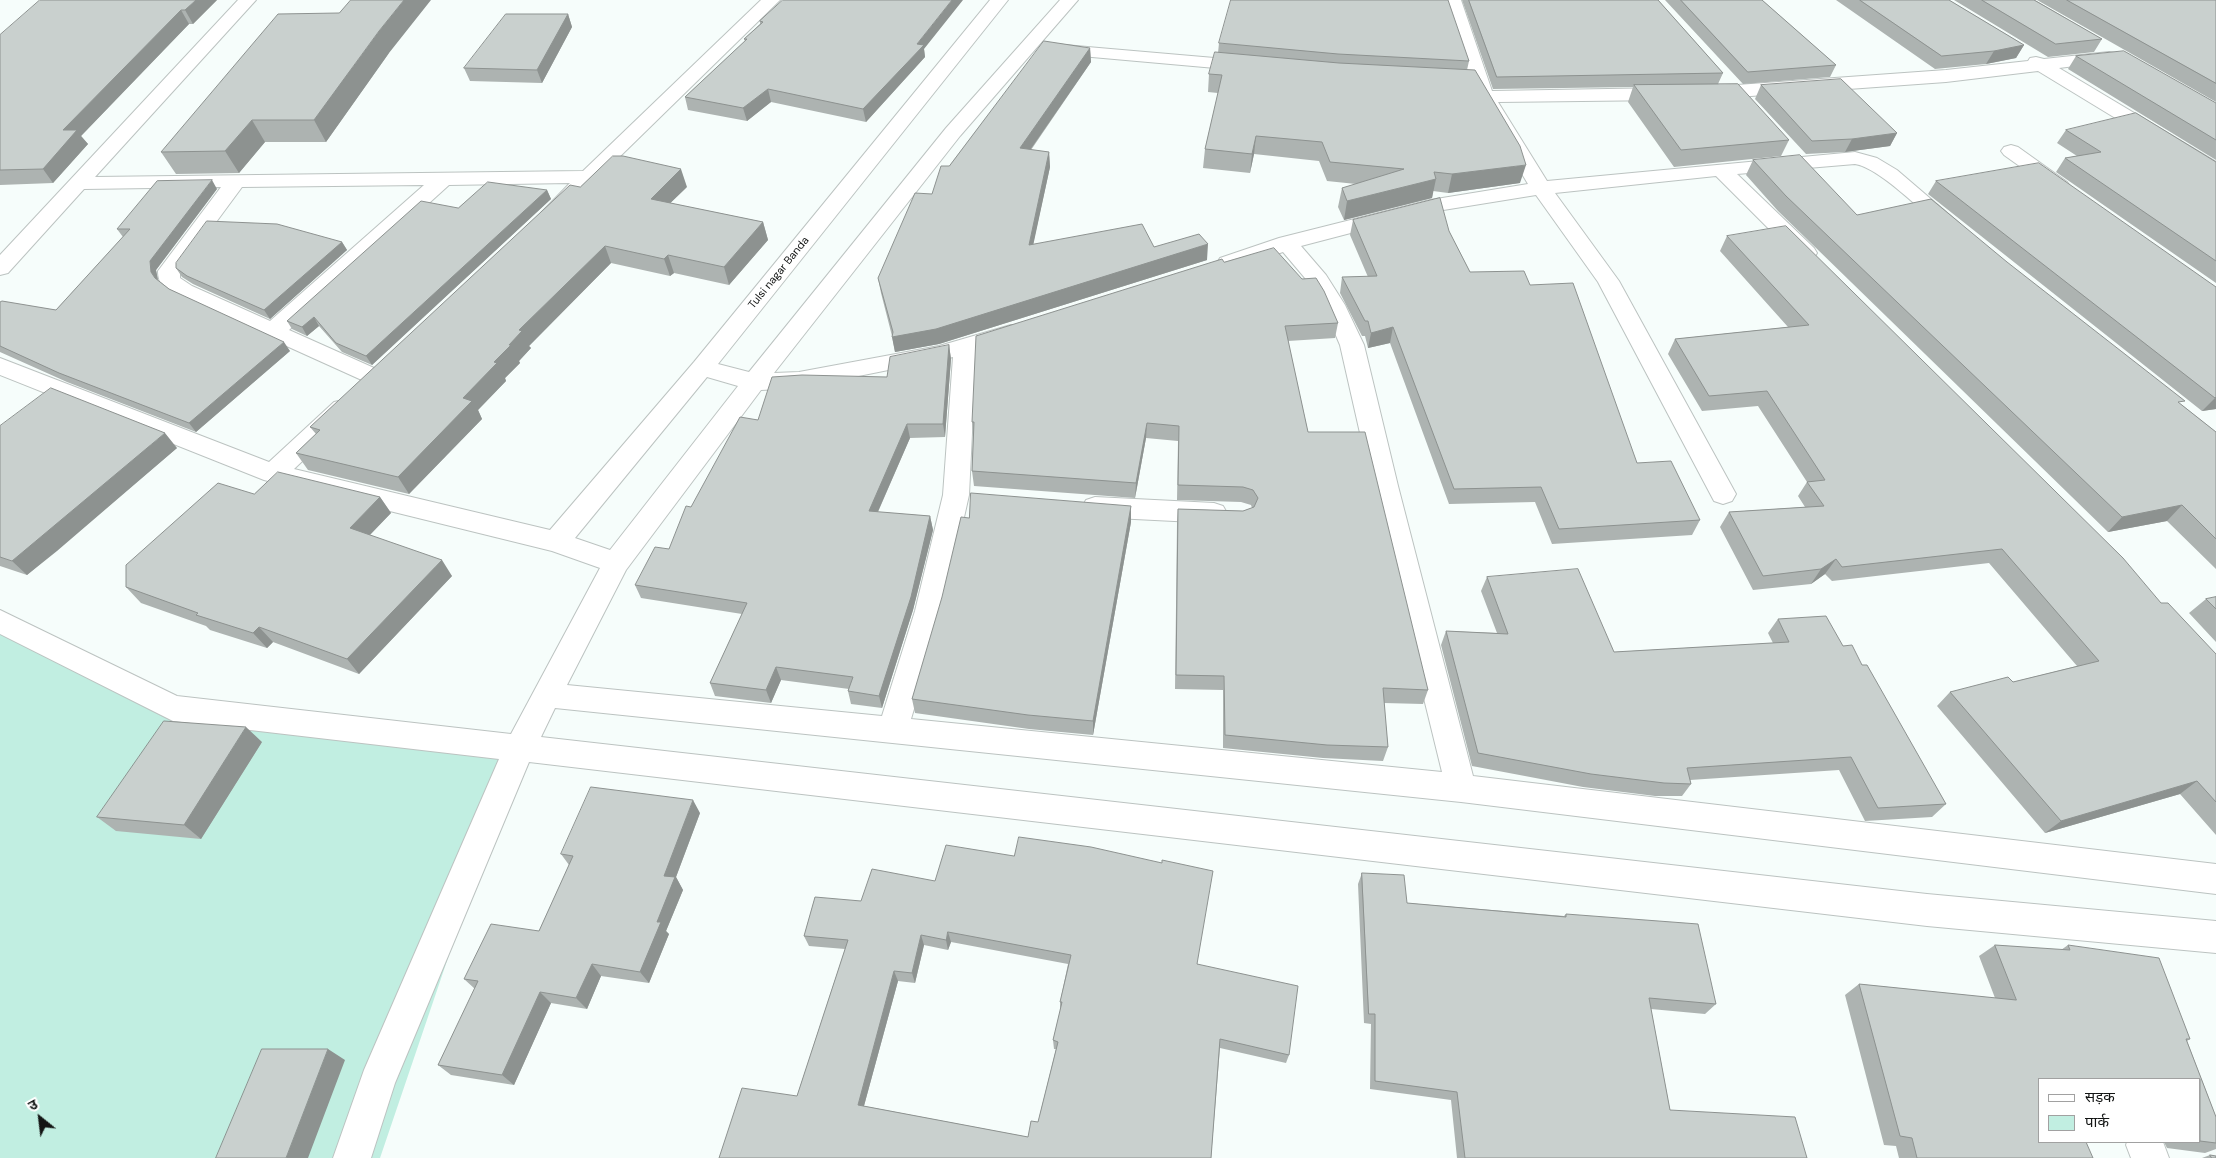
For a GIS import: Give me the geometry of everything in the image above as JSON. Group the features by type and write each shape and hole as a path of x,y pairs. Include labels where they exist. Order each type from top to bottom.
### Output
{"street":[{"path":"0,268 247,0"},
{"path":"540,224 771,0"},
{"name":"Tulsi nagar Banda","path":"556,542 702,368 999,0"},
{"path":"352,1158 377,1083 519,749 616,563 754,382 953,132 1070,0"},
{"path":"1452,0 1475,86 1541,188 1608,282 1723,494"},
{"path":"1475,86 1684,94 1737,92 1946,76 2122,58 2094,42"},
{"path":"1029,46 1268,68"},
{"path":"2018,51 2216,171"},
{"path":"1724,78 1750,106"},
{"path":"2011,151 2074,196"},
{"path":"1205,270 1287,243 1430,206 1541,188 1721,170 1794,155 1855,158 1869,161 1885,171 1968,240"},
{"path":"1721,170 1820,267"},
{"path":"78,183 590,177"},
{"path":"273,331 443,179"},
{"path":"236,181 169,271 169,281 184,291 273,331 382,371 273,473"},
{"path":"1287,243 1318,280 1334,305 1352,345 1385,486 1461,788"},
{"path":"702,368 754,382 798,380 941,353 1030,326"},
{"path":"892,731 966,496 965,345"},
{"path":"0,366 273,473 556,542 616,563"},
{"path":"1073,505 1241,514"},
{"path":"0,621 173,708 1927,910 2216,937"},
{"path":"547,695 1461,788 2216,879"}],"green space":[{"path":"0,630 173,708 519,749 380,1158 0,1158"}],"building":[{"path":"40,0 196,0 185,10 181,10 63,130 77,130 43,169 0,170 0,35"},
{"path":"351,0 404,0 314,120 252,120 225,151 161,152 278,14 339,13"},
{"path":"783,0 952,0 917,44 924,45 863,109 768,89 743,108 685,97 747,39 744,39"},
{"path":"1231,0 1448,0 1469,61 1338,54 1219,43"},
{"path":"1469,0 1658,0 1723,73 1497,77"},
{"path":"1681,0 1762,0 1836,65 1748,72"},
{"path":"1860,0 1949,0 2024,45 1994,51 1942,56"},
{"path":"1982,0 2034,0 2102,39 2056,44"},
{"path":"2067,0 2216,0 2216,83"},
{"path":"506,14 568,14 537,70 464,68"},
{"path":"1044,41 1090,48 1020,148 1049,152 1029,245 1142,224 1154,247 1199,234 1208,244 936,329 892,337 893,332 878,278 915,193 932,194 941,166 949,166"},
{"path":"2124,51 2216,103 2216,140 2076,56"},
{"path":"1215,52 1339,63 1475,70 1520,146 1526,165 1452,174 1434,172 1436,179 1347,201 1342,188 1404,169 1330,162 1322,142 1256,136 1252,154 1205,149 1222,75 1209,74"},
{"path":"1841,79 1897,133 1852,139 1812,141 1761,85"},
{"path":"1738,84 1789,140 1681,150 1634,85"},
{"path":"2136,113 2216,162 2216,261 2065,158 2101,152 2066,130"},
{"path":"1800,155 1857,215 1931,199 2007,262 2185,401 2178,402 2216,432 2216,539 2182,505 2122,517 1786,196 1753,160"},
{"path":"613,156 623,156 681,169 651,199 763,222 724,267 668,255 664,259 605,246 519,330 522,331 494,362 497,363 463,398 472,401 398,477 296,453 320,430 310,427 570,185 580,187"},
{"path":"2039,163 2216,287 2215,398 1936,181"},
{"path":"212,180 150,261 151,272 155,278 169,289 284,342 189,423 59,373 0,346 0,302 56,310 130,229 117,229 157,181"},
{"path":"488,182 547,190 366,356 336,343 314,317 302,327 287,321 421,201 458,208"},
{"path":"1440,198 1449,231 1470,272 1524,271 1530,285 1573,283 1637,463 1671,461 1700,520 1559,529 1541,487 1454,489 1393,327 1371,333 1368,321 1365,321 1342,277 1377,276 1353,220"},
{"path":"207,221 277,224 342,242 264,310 187,276 176,268 176,263"},
{"path":"1786,226 2123,558 2161,603 2168,603 2216,654 2216,802 2197,781 2061,821 1950,692 2008,677 2013,682 2099,661 2002,549 1842,567 1836,559 1821,569 1763,576 1729,512 1824,506 1807,482 1825,480 1767,391 1709,396 1675,339 1809,325 1727,236"},
{"path":"1274,248 1302,279 1316,278 1338,323 1285,326 1308,432 1365,432 1428,690 1383,688 1388,747 1327,745 1225,735 1224,676 1176,675 1178,509 1243,511 1254,507 1258,498 1253,490 1243,487 1178,485 1179,426 1147,423 1136,483 972,471 976,336 1222,259 1224,262"},
{"path":"949,345 943,424 907,424 869,511 930,516 911,597 879,696 848,691 853,677 776,667 766,690 710,683 747,603 635,585 655,547 669,549 686,506 691,507 740,417 758,420 772,377 802,375 887,377 890,357"},
{"path":"51,388 165,433 12,561 0,557 0,426"},
{"path":"278,472 380,497 350,528 442,560 347,659 259,627 253,633 196,615 198,613 126,587 126,565 218,483 254,494"},
{"path":"971,493 1131,506 1093,721 1028,715 912,699 942,597 961,517 969,518"},
{"path":"1578,569 1614,652 1789,642 1778,619 1826,616 1843,646 1852,645 1862,665 1867,665 1946,804 1878,808 1851,757 1687,768 1691,784 1664,783 1591,774 1478,753 1446,631 1508,634 1487,577"},
{"path":"2216,597 2216,609 2206,599"},
{"path":"164,721 246,727 184,825 97,817"},
{"path":"591,787 693,800 664,876 675,877 657,922 661,922 640,972 592,964 576,998 540,992 502,1075 438,1065 478,981 464,979 491,924 539,931 573,856 561,854"},
{"path":"1019,837 1091,847 1162,863 1162,860 1213,871 1197,964 1298,986 1289,1055 1220,1039 1211,1158 719,1158 742,1088 797,1096 848,940 804,936 815,897 861,901 872,869 935,881 946,845 1014,856","holes":["948,932 1071,955 1053,1040 1058,1042 1038,1122 1031,1121 1028,1137 858,1105 894,971 912,973 921,935 946,940"]},
{"path":"1362,873 1404,875 1407,903 1566,917 1566,914 1698,924 1716,1004 1649,998 1670,1110 1795,1117 1807,1158 1465,1158 1457,1092 1375,1081 1375,1014 1369,1014"},
{"path":"1995,945 2070,950 2068,945 2159,958 2190,1039 2186,1039 2201,1078 2038,1078 2038,1143 2086,1143 2093,1158 1917,1158 1912,1138 1900,1136 1859,984 2016,1000"},
{"path":"262,1049 328,1049 286,1158 216,1158"},
{"path":"2201,1078 2216,1117 2216,1143 2201,1141"}]}
